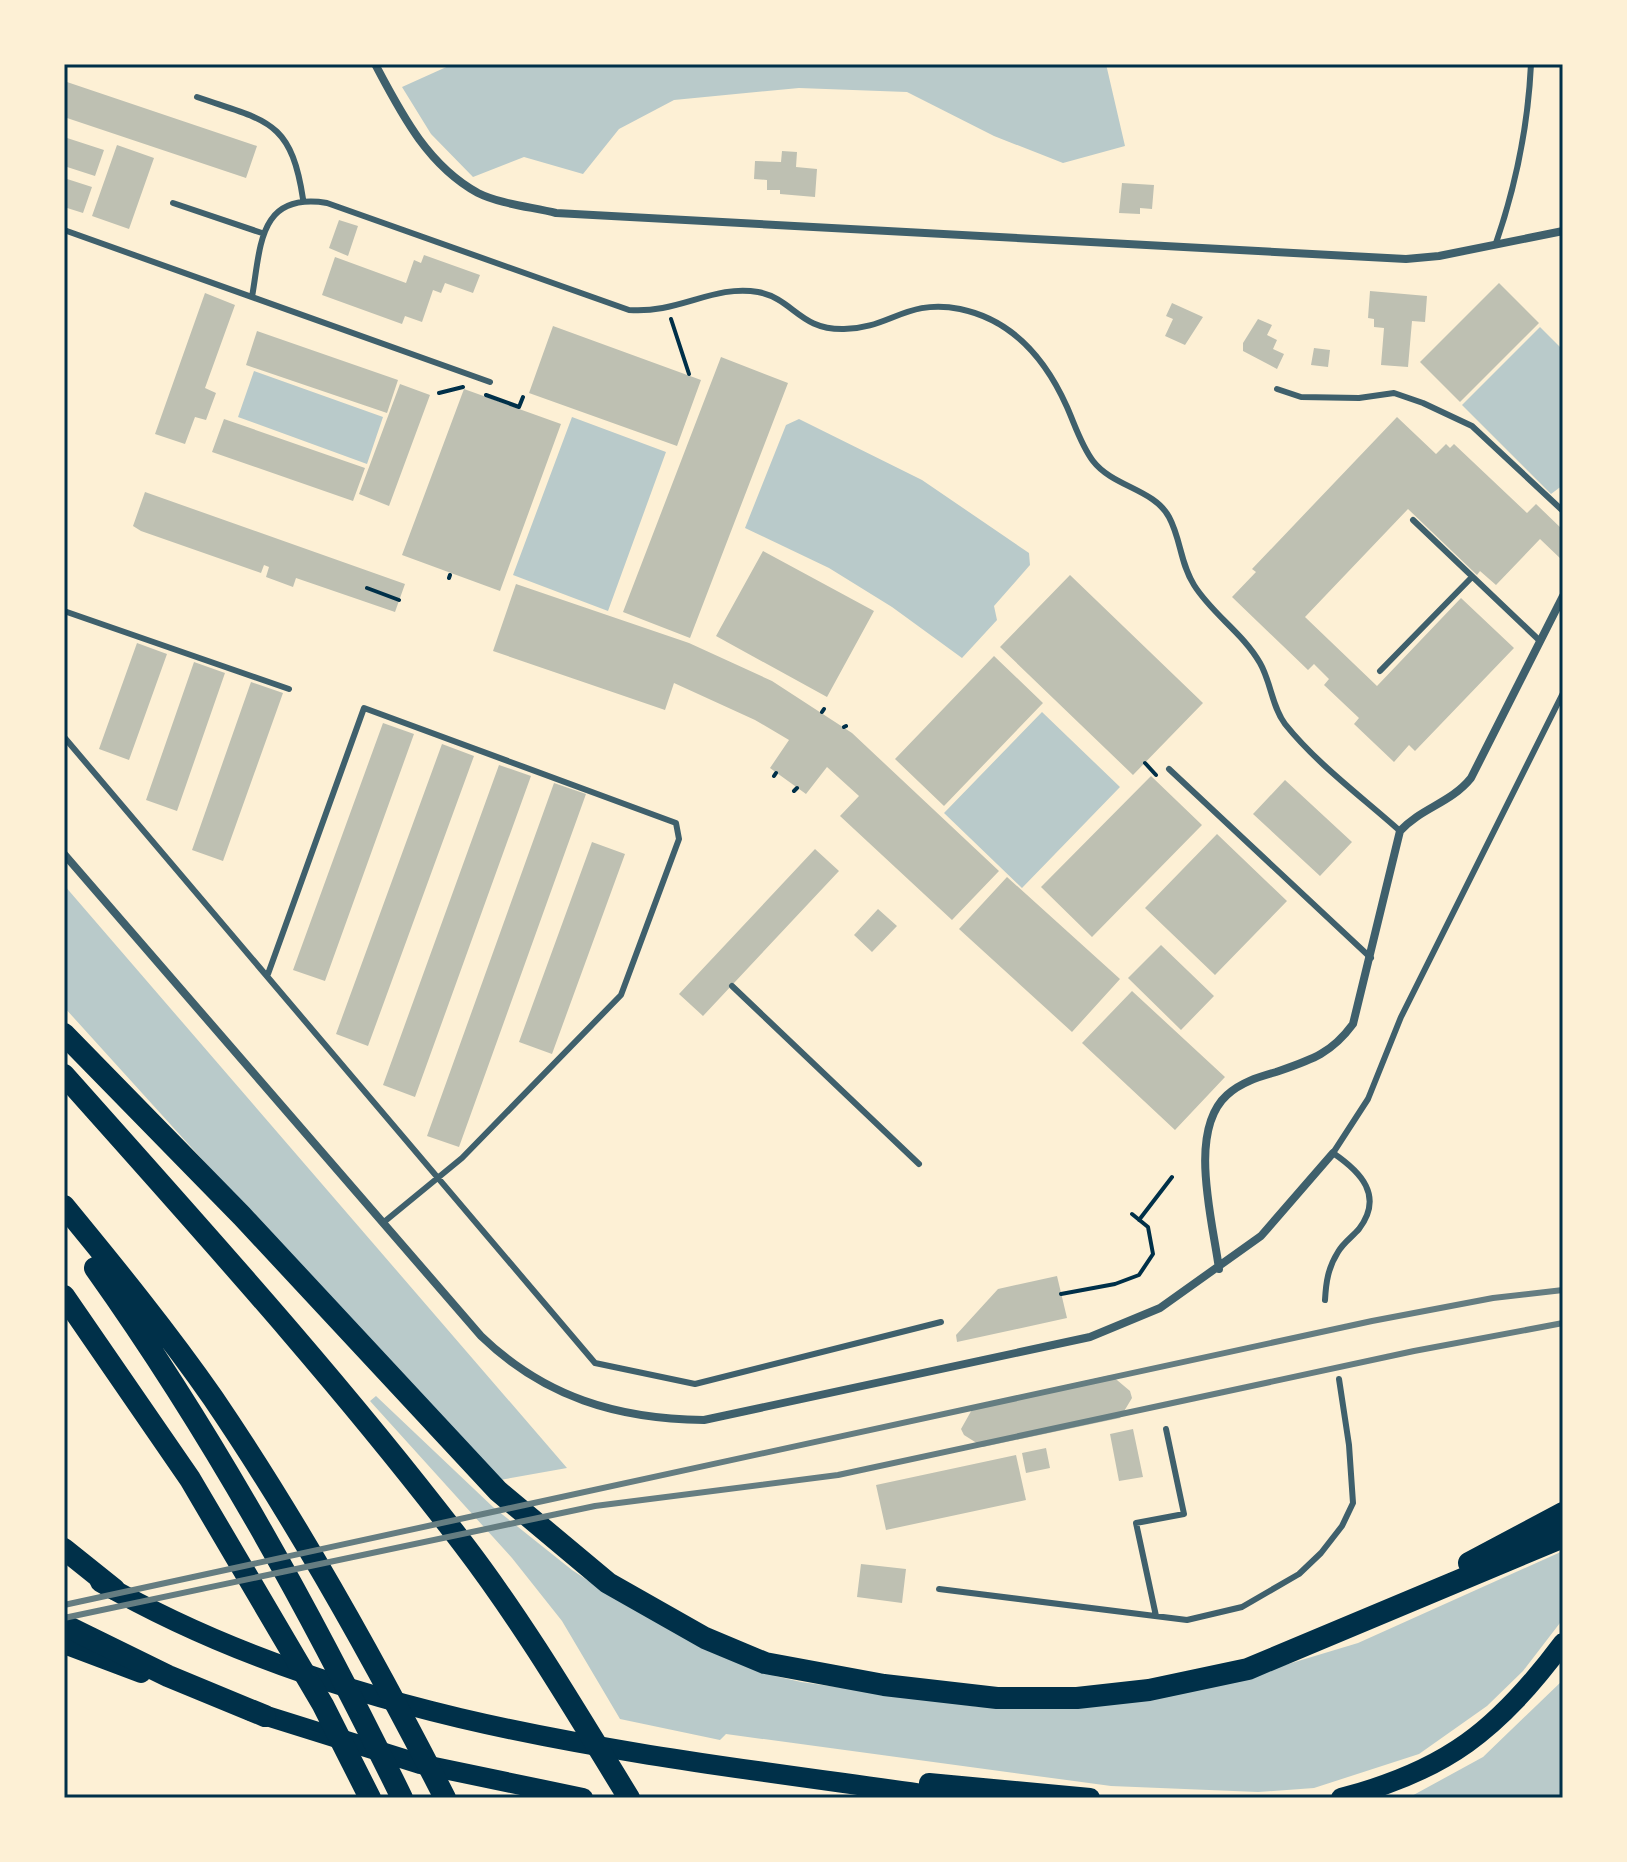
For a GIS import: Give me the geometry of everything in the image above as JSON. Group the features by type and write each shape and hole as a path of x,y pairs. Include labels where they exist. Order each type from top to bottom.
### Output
{"highway":[{"path":"64,1034 242,1216 498,1491 608,1583 705,1638 765,1663 802,1672 997,1698 1077,1698 1149,1690 1248,1669 1563,1537"},
{"path":"64,1075 321,1364 464,1546 524,1629 629,1798"},
{"path":"64,1206 211,1396 264,1476 376,1664 445,1798"},
{"path":"64,1225 145,1338 241,1492 328,1646 402,1798"},
{"path":"64,1296 190,1479 323,1705 370,1798"},
{"path":"1327,1638 1563,1513"},
{"path":"64,1549 114,1589"},
{"path":"64,1625 168,1676 265,1716"},
{"path":"524,1629 617,1798"},
{"path":"323,1705 358,1798"}],"main road":[{"path":"64,1561 114,1589 235,1646 327,1680 437,1713 560,1741 951,1798"},
{"path":"1341,1798 1403,1781 1477,1739 1523,1692 1563,1643"},
{"path":"64,1644 265,1716 420,1764 583,1798"},
{"path":"757,1770 1090,1798"}],"street":[{"path":"375,64 415,135 439,165 479,194 556,213 1406,259 1439,256 1563,231"},
{"path":"1219,1269 1204,1153 1216,1108 1226,1096 1251,1080 1318,1057 1338,1045 1353,1024 1400,831 1411,819 1447,802 1471,778 1563,596"},
{"path":"64,854 506,1360 559,1393 608,1410 662,1419 704,1420 1090,1337 1160,1308 1219,1269 1261,1236 1333,1153"}],"lane":[{"path":"1496,243 1511,201 1528,115 1531,64"},
{"path":"197,97 265,121 285,137 297,164 303,199"},
{"path":"252,297 262,233 275,213 303,199 327,203 449,245 610,305 651,312 721,293 760,292 783,302 800,318 820,328 847,330 879,322 915,307 939,306 988,318 1024,340 1051,374 1094,463 1113,480 1154,499 1169,516 1182,563 1195,588 1259,661 1282,720 1400,831"},
{"path":"173,203 262,233"},
{"path":"64,230 490,382"},
{"path":"1277,389 1301,397 1359,398 1394,393 1423,403 1472,426 1563,511"},
{"path":"1413,520 1540,641"},
{"path":"1380,671 1472,577"},
{"path":"64,611 289,689"},
{"path":"1325,1300 1327,1272 1339,1249 1359,1228 1370,1209 1371,1192 1358,1170 1333,1153 1368,1099 1401,1017 1563,693"},
{"path":"268,974 364,708 676,823 679,839 621,995 437,1180 384,1222"},
{"path":"64,737 595,1363 695,1384 941,1322"},
{"path":"1169,769 1371,958"},
{"path":"732,986 919,1164"},
{"path":"939,1589 1187,1620 1242,1607 1299,1574 1328,1544 1353,1503 1339,1379"},
{"path":"1156,1616 1136,1523 1184,1514 1166,1429"}],"path":[{"path":"668,309 689,374"},
{"path":"367,588 399,600"},
{"path":"1139,1220 1172,1177"},
{"path":"1061,1294 1115,1284 1139,1275 1153,1254 1148,1227 1132,1214"}],"shaded area":[{"path":"453,64 1106,64 1125,146 1063,163 994,136 907,92 799,88 674,100 619,129 583,174 524,157 473,177 431,134 402,87"},
{"path":"1540,327 1563,350 1563,485 1551,494 1462,405"},
{"path":"254,371 383,417 367,464 238,417"},
{"path":"572,417 666,452 608,611 513,575"},
{"path":"799,419 922,480 1029,553 1030,565 994,606 997,620 962,658 892,607 829,568 745,528 786,425"},
{"path":"1042,712 1120,787 1022,888 944,813"},
{"path":"64,885 567,1468 494,1481 64,1007"},
{"path":"376,1396 493,1507 572,1570 610,1595 775,1676 801,1682 980,1707 1075,1707 1219,1685 1358,1643 1563,1551 1563,1619 1523,1671 1487,1706 1419,1754 1314,1788 1258,1792 1111,1786 726,1734 720,1740 620,1719 562,1621 512,1558 370,1401"},
{"path":"1563,1680 1563,1798 1408,1798 1483,1757"}],"building":[{"path":"64,81 257,146 246,178 64,117"},
{"path":"64,137 104,150 95,176 64,166"},
{"path":"117,145 154,158 129,229 92,216"},
{"path":"782,151 797,152 796,167 817,169 815,197 780,194 780,190 767,190 767,180 754,179 755,161 781,162"},
{"path":"64,178 92,187 83,213 64,207"},
{"path":"1122,183 1154,185 1152,209 1140,208 1140,214 1119,213"},
{"path":"339,220 358,226 348,256 329,248"},
{"path":"424,255 480,275 473,293 445,283 441,293 433,290 422,322 405,316 402,324 322,295 335,257 406,283 414,260 421,263"},
{"path":"1499,283 1539,323 1460,402 1420,362"},
{"path":"1370,291 1427,296 1425,322 1412,321 1408,367 1381,365 1384,328 1374,327 1374,319 1368,318"},
{"path":"205,293 235,305 205,388 216,393 206,420 195,417 185,444 155,434"},
{"path":"1172,303 1203,317 1185,345 1165,336 1173,319 1166,316"},
{"path":"1258,319 1272,325 1267,335 1277,340 1273,349 1284,354 1277,369 1243,351 1243,343"},
{"path":"553,326 701,380 677,446 529,393"},
{"path":"257,331 398,380 387,413 246,365"},
{"path":"1314,348 1330,350 1328,367 1311,365"},
{"path":"721,357 788,383 690,638 623,612"},
{"path":"400,384 430,395 389,506 359,494"},
{"path":"464,389 561,424 500,591 402,555"},
{"path":"1397,417 1436,454 1446,444 1450,448 1454,444 1527,513 1536,504 1563,530 1563,561 1540,539 1496,585 1480,571 1477,575 1408,509 1305,617 1377,686 1461,598 1514,648 1415,751 1409,745 1394,762 1354,724 1359,718 1324,685 1329,679 1314,664 1308,670 1232,597 1256,572 1252,569"},
{"path":"224,419 365,468 353,501 212,452"},
{"path":"145,492 405,584 395,612 296,578 293,587 266,577 269,567 264,565 261,573 141,531 133,526"},
{"path":"763,551 874,611 827,697 716,636"},
{"path":"1070,575 1203,703 1133,775 1000,647"},
{"path":"516,584 689,643 772,681 852,733 999,871 952,920 840,816 859,796 827,767 806,794 770,768 789,740 755,720 674,683 665,710 493,651"},
{"path":"137,643 167,654 129,760 99,749"},
{"path":"994,656 1043,703 944,806 895,759"},
{"path":"194,662 225,673 177,811 146,800"},
{"path":"251,682 283,693 223,861 192,850"},
{"path":"383,723 414,734 325,981 293,970"},
{"path":"442,744 474,756 368,1046 336,1034"},
{"path":"499,765 531,776 415,1097 383,1085"},
{"path":"1151,776 1202,825 1092,937 1041,887"},
{"path":"1285,780 1352,842 1320,876 1253,814"},
{"path":"554,783 586,794 459,1147 427,1136"},
{"path":"1217,834 1287,901 1215,975 1145,908"},
{"path":"592,842 625,854 552,1054 519,1042"},
{"path":"815,849 839,871 703,1016 679,994"},
{"path":"1007,877 1120,979 1072,1032 959,929"},
{"path":"878,909 897,926 872,952 854,935"},
{"path":"1161,945 1214,996 1181,1030 1128,978"},
{"path":"1132,991 1225,1077 1175,1130 1082,1043"},
{"path":"1057,1276 1067,1318 957,1342 956,1335 998,1289"},
{"path":"1111,1375 1130,1391 1132,1398 1120,1418 983,1447 964,1435 961,1429 974,1406"},
{"path":"1133,1429 1143,1477 1119,1481 1110,1434"},
{"path":"1046,1448 1050,1468 1026,1473 1022,1453"},
{"path":"1016,1455 1026,1500 886,1530 876,1485"},
{"path":"861,1564 906,1569 902,1603 857,1597"}],"railway":[{"path":"64,1605 1372,1321 1493,1298 1563,1290"},
{"path":"64,1618 595,1506 838,1475 1414,1351 1563,1323"}]}
